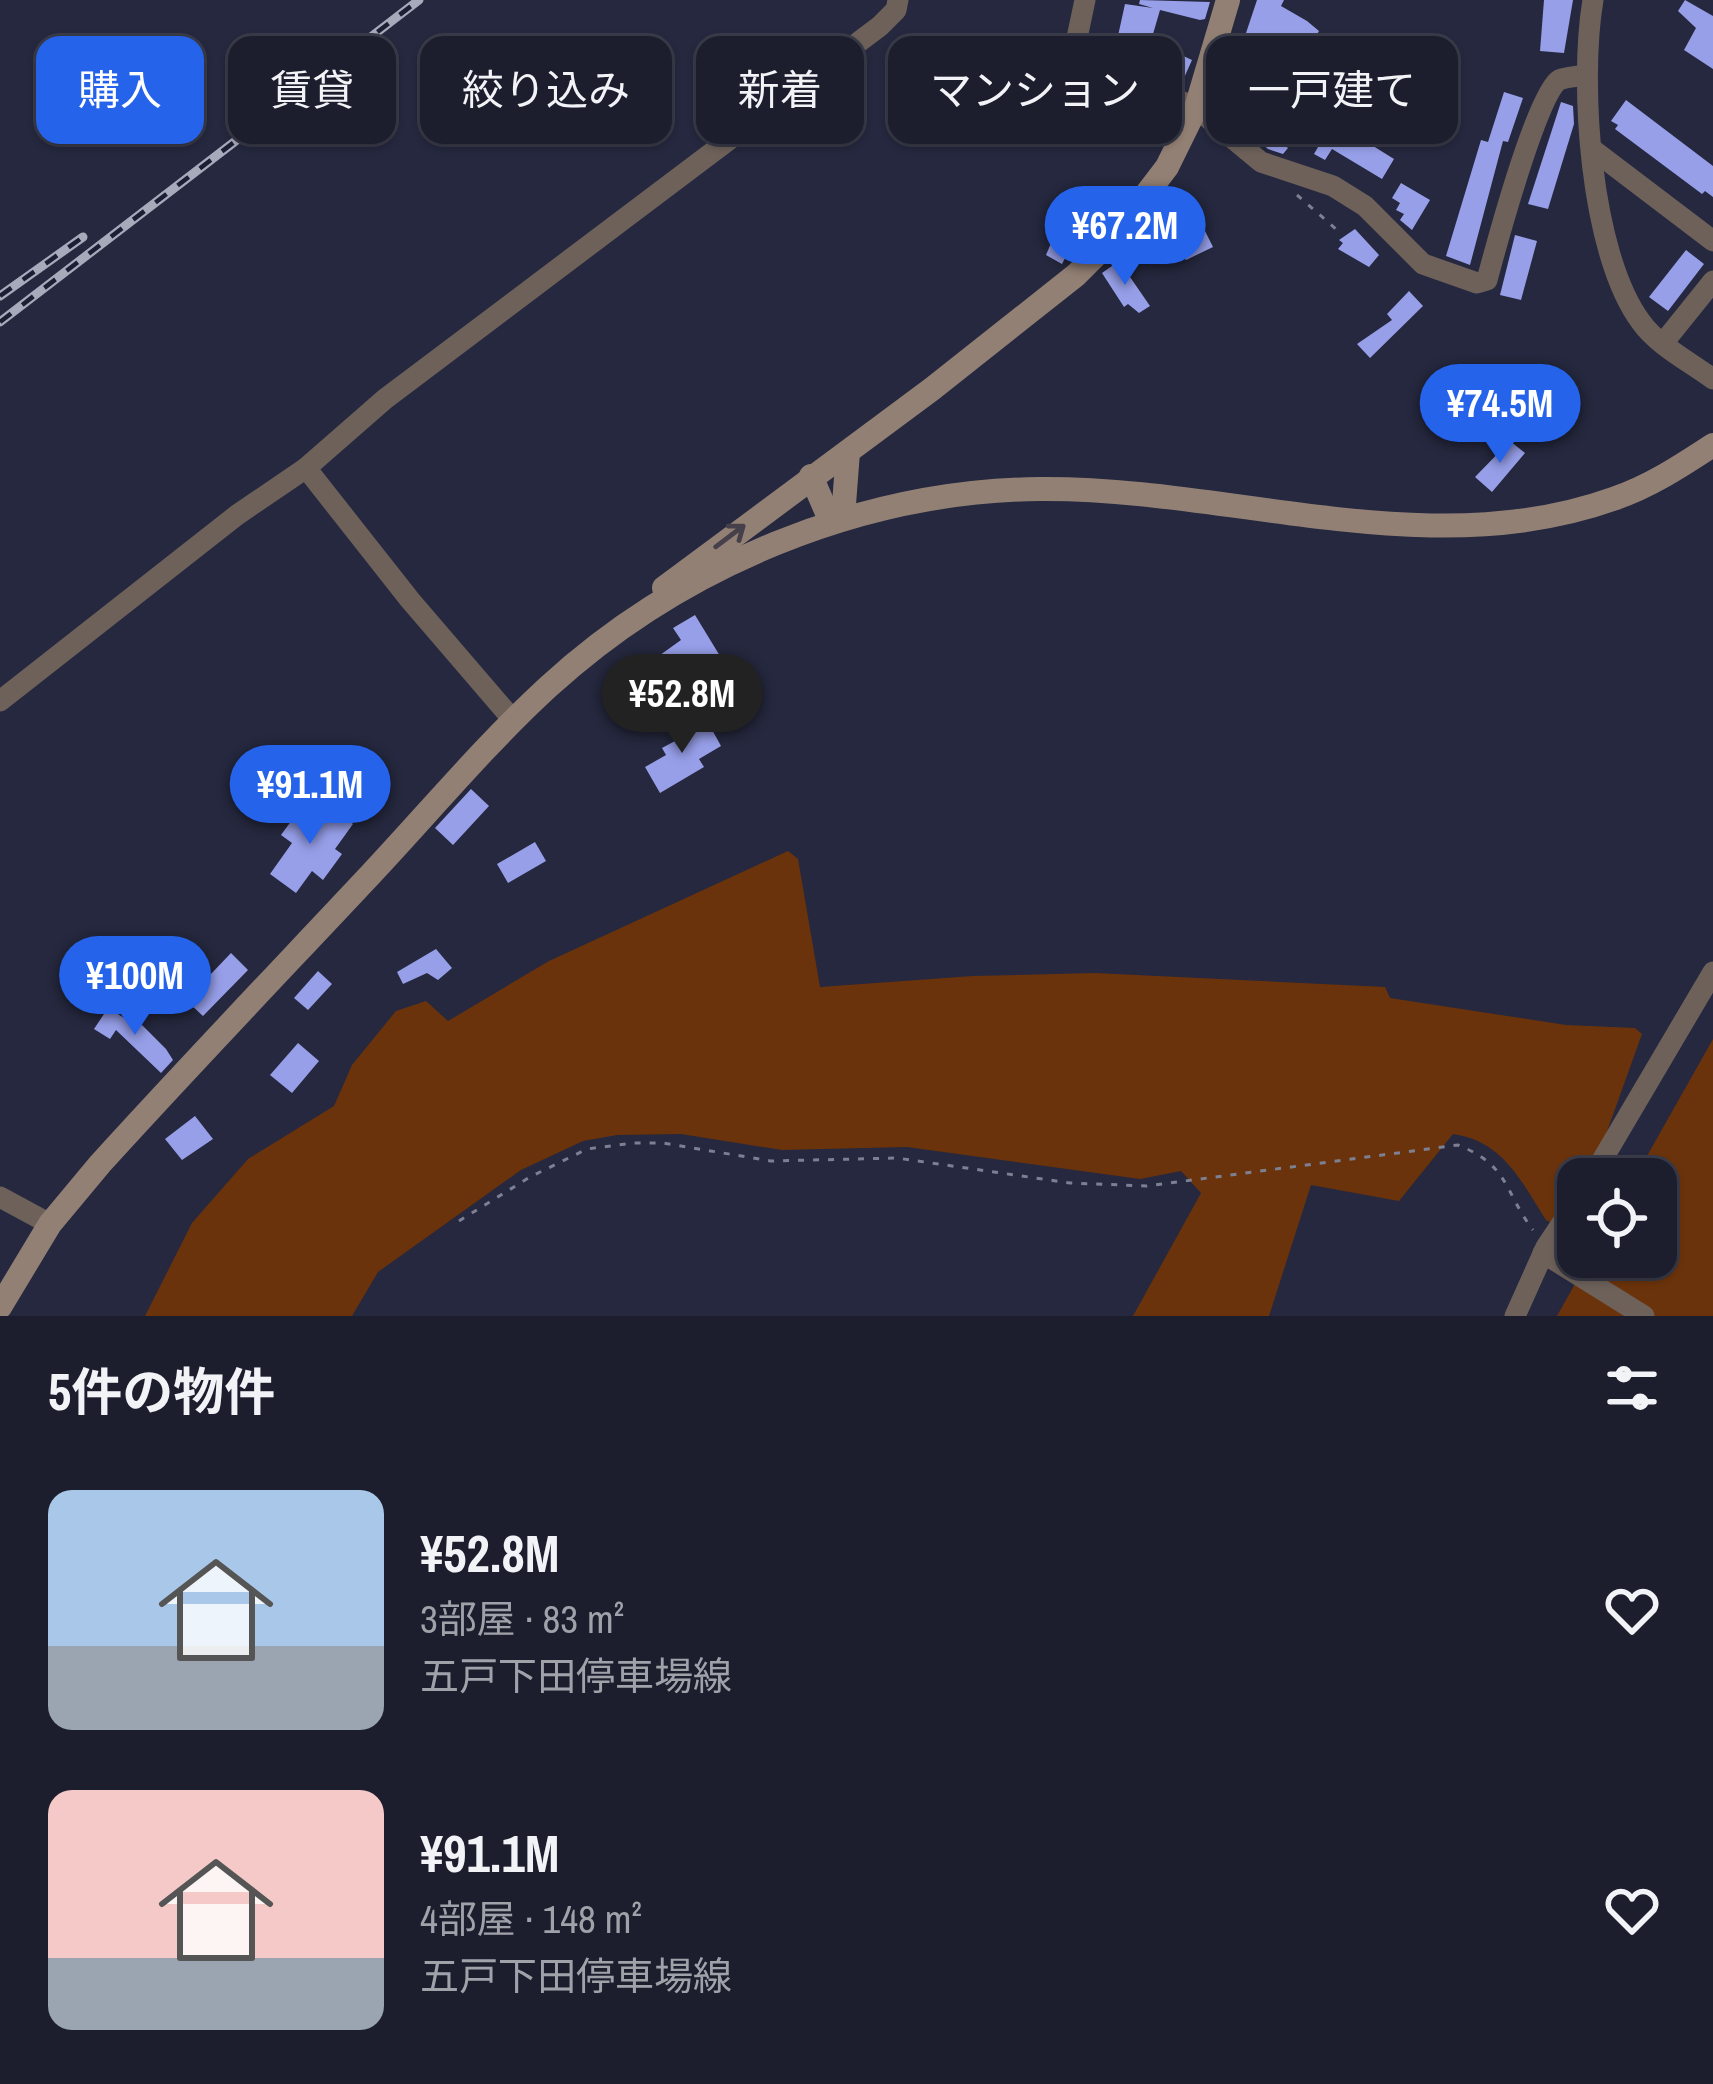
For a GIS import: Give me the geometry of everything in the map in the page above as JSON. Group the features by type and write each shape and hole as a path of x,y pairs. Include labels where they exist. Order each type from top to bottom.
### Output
{"main road":[{"path":"643,614 666,585 848,452 1076,275 1112,239 1167,167 1196,108 1228,0"},
{"path":"0,1307 50,1224 138,1123 513,720 609,636 743,558 837,520 968,494 1035,489 1117,490 1400,524 1517,522 1616,498 1665,476 1713,445"},
{"path":"837,520 848,452"},
{"path":"811,476 837,520"}],"street":[{"path":"0,701 237,515 306,468 385,399 880,26 896,10 898,0"},
{"path":"1085,0 1074,52 1196,108 1262,162 1333,187 1365,206 1423,264 1477,283 1487,280 1518,163 1532,143 1550,90 1558,80 1587,75"},
{"path":"1593,0 1585,48 1592,148 1610,255 1620,286 1642,325 1713,379"},
{"path":"1592,148 1713,242"},
{"path":"1664,342 1713,281"},
{"path":"306,468 513,720"},
{"path":"1603,1158 1713,972"},
{"path":"0,1197 50,1224"},
{"path":"1515,1316 1557,1238"},
{"path":"1548,1254 1644,1316"}],"path":[{"path":"1293,192 1336,229"},
{"path":"459,1222 530,1177 587,1149 633,1143 663,1143 771,1161 897,1158 1070,1183 1147,1186 1458,1145 1489,1158 1548,1254"}],"shaded area":[{"path":"788,851 798,859 820,987 1095,973 1385,987 1390,998 1566,1025 1635,1028 1642,1034 1595,1158 1557,1158 1557,1218 1553,1224 1498,1154 1453,1134 1399,1201 1311,1185 1269,1316 1133,1316 1201,1193 1181,1171 1140,1179 907,1147 782,1150 681,1134 583,1141 521,1170 378,1272 352,1316 145,1316 192,1223 248,1159 334,1106 352,1065 396,1011 426,1001 448,1021 549,961"},
{"path":"1713,1039 1713,1316 1557,1316 1578,1278 1677,1278 1677,1158 1646,1158"}],"building":[{"path":"1140,0 1210,2 1205,19 1160,10 1152,36 1118,36 1125,4 1153,8 1139,4"},
{"path":"1257,0 1284,0 1281,6 1319,31 1316,36 1246,33"},
{"path":"1544,0 1573,0 1564,53 1540,51"},
{"path":"1685,0 1713,16 1713,69 1684,50 1696,28 1678,11"},
{"path":"1182,55 1192,60 1182,77"},
{"path":"1504,92 1523,98 1508,142 1503,141 1470,265 1446,256 1481,140 1488,142"},
{"path":"1626,100 1713,166 1713,197 1705,191 1702,194 1615,129 1618,125 1611,121"},
{"path":"1561,102 1573,106 1574,124 1548,209 1528,204"},
{"path":"1262,144 1288,148 1283,154"},
{"path":"1320,144 1370,144 1394,159 1382,179 1332,149 1325,160 1314,154"},
{"path":"1401,183 1430,200 1412,230 1400,220 1404,214 1396,210 1400,203 1392,198"},
{"path":"1068,203 1086,211 1086,217 1062,264 1046,255"},
{"path":"1198,217 1213,247 1186,260 1168,232"},
{"path":"1355,229 1379,255 1369,267 1338,249 1343,243 1339,240"},
{"path":"1515,235 1537,241 1521,300 1500,295"},
{"path":"1686,250 1704,264 1668,311 1649,297"},
{"path":"1119,261 1150,306 1139,313 1128,304 1124,307 1102,273"},
{"path":"1409,291 1423,306 1370,358 1357,344 1392,320 1387,314"},
{"path":"1510,441 1525,453 1492,492 1475,477"},
{"path":"695,615 720,656 684,678 690,687 672,699 663,685 650,695 639,679 646,674 642,668 681,640 673,628"},
{"path":"688,724 692,731 710,726 721,746 699,759 704,767 660,793 645,767 666,755 662,748 675,741 670,734"},
{"path":"471,789 489,806 453,845 435,828"},
{"path":"305,802 339,822 343,816 353,824 335,849 342,854 323,880 312,871 296,893 270,874 292,843 281,835"},
{"path":"535,842 546,861 508,883 497,864"},
{"path":"436,949 452,968 438,980 427,973 403,984 397,972"},
{"path":"231,953 248,970 203,1016 176,991 199,965 210,975"},
{"path":"318,971 332,984 308,1010 294,998"},
{"path":"108,1008 134,1024 138,1021 166,1049 173,1060 161,1073 116,1030 110,1039 94,1029"},
{"path":"298,1043 319,1061 292,1093 270,1075"},
{"path":"195,1116 213,1139 182,1160 165,1139"}],"railway":[{"path":"0,322 419,0"},
{"path":"0,296 83,237"}]}
